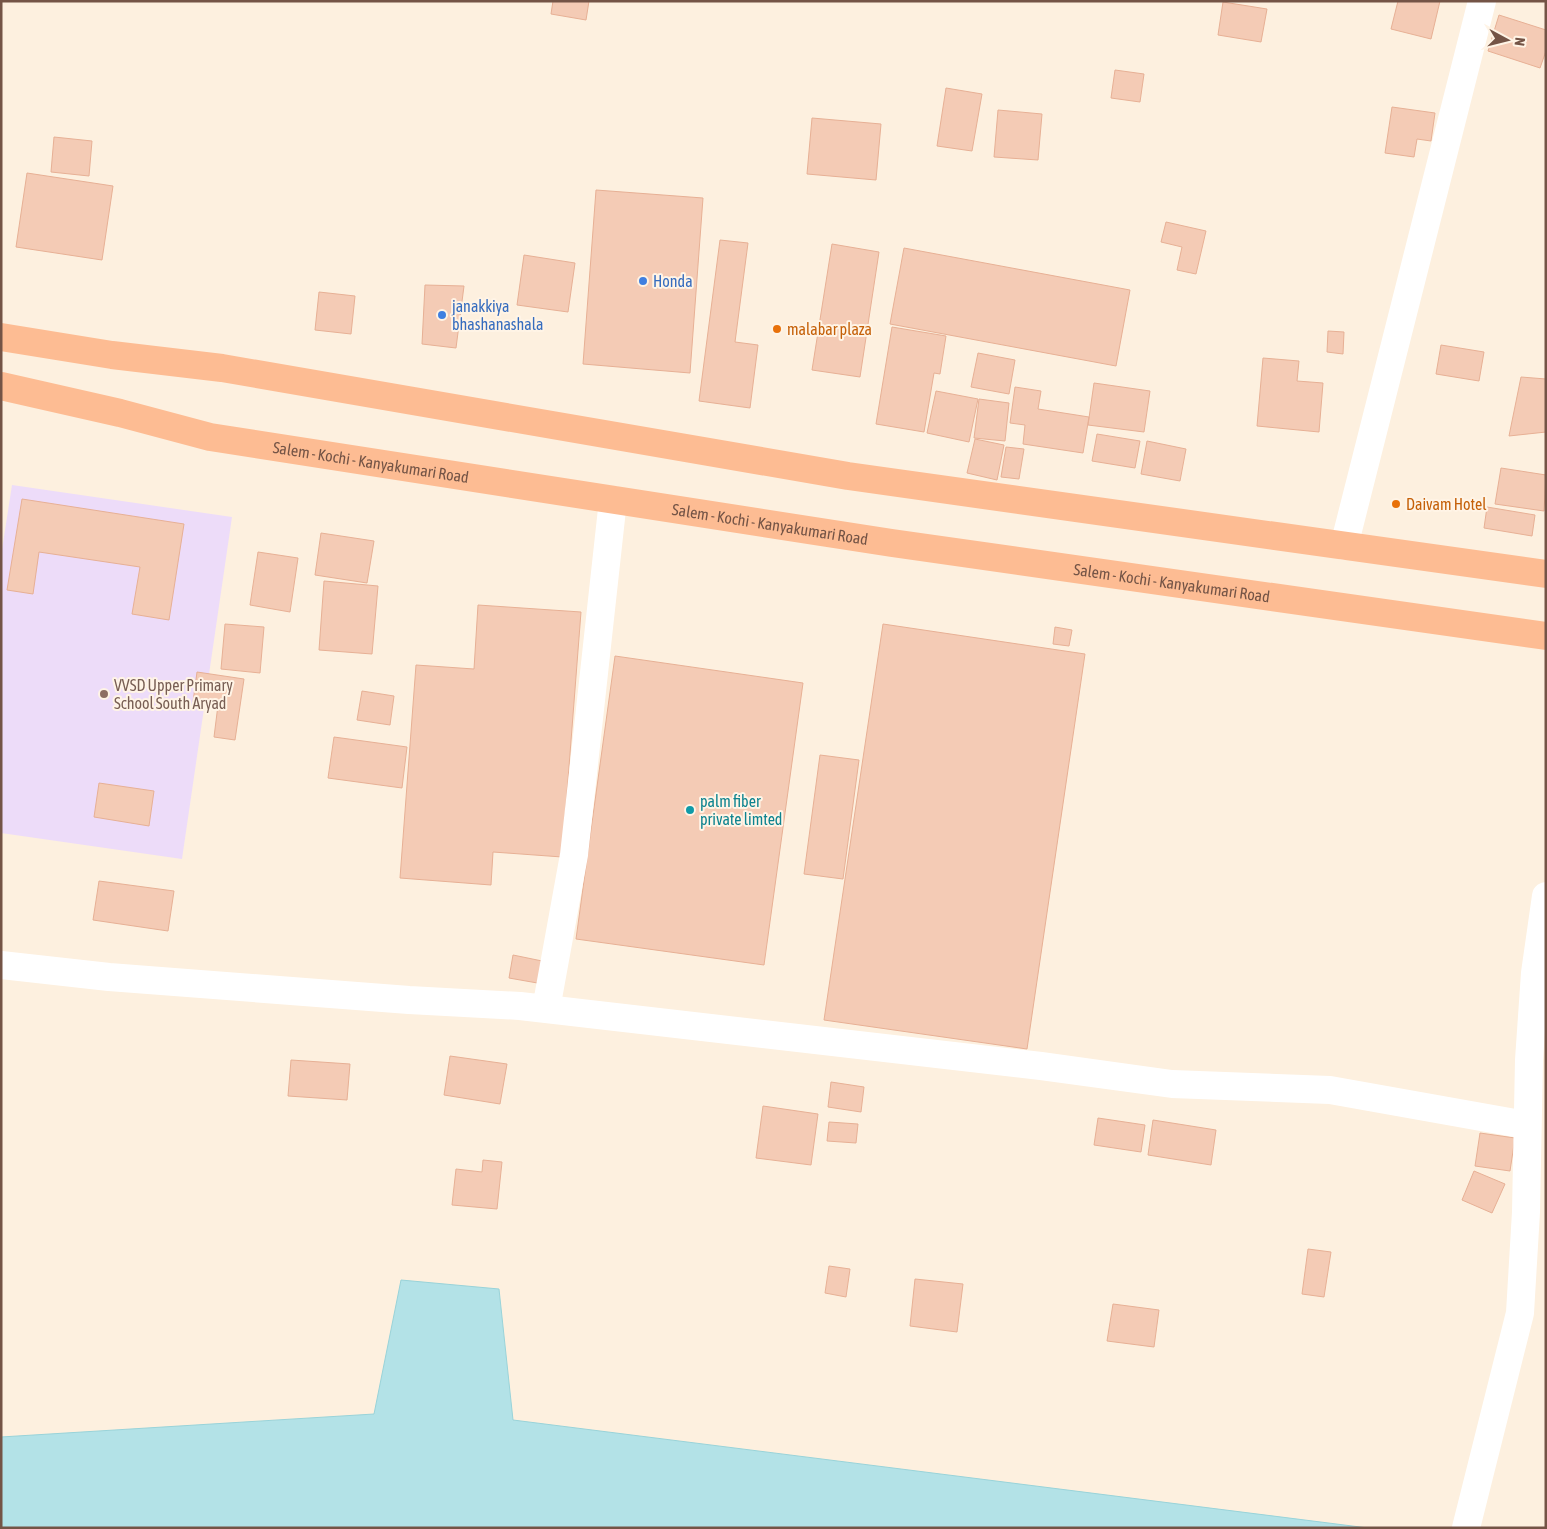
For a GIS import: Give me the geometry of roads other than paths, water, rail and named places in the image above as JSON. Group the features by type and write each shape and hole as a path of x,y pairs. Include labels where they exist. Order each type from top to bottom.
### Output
{"highway":[{"path":"1,336 112,355 222,368 848,476 1546,574"},
{"name":"Salem - Kochi - Kanyakumari Road","path":"1,386 120,413 210,437 902,544 1546,636"}],"street":[{"path":"1344,546 1482,1"},
{"path":"546,1009 574,855 613,500"},
{"path":"1466,1528 1520,1313 1526,1212 1526,1125 1535,974 1546,896"},
{"path":"1,965 109,977 546,1009 1041,1066 1172,1084 1330,1090 1526,1125"}],"water":[{"path":"401,1280 499,1289 513,1420 1368,1528 1,1528 1,1437 374,1414"}],"place":[{"name":"Honda","path":"643,281"},
{"name":"janakkiya bhashanashala","path":"442,315"},
{"name":"malabar plaza","path":"777,329"},
{"name":"Daivam Hotel","path":"1396,504"},
{"name":"VVSD Upper Primary School South Aryad","path":"104,694"},
{"name":"palm fiber private limted","path":"690,810"}]}
